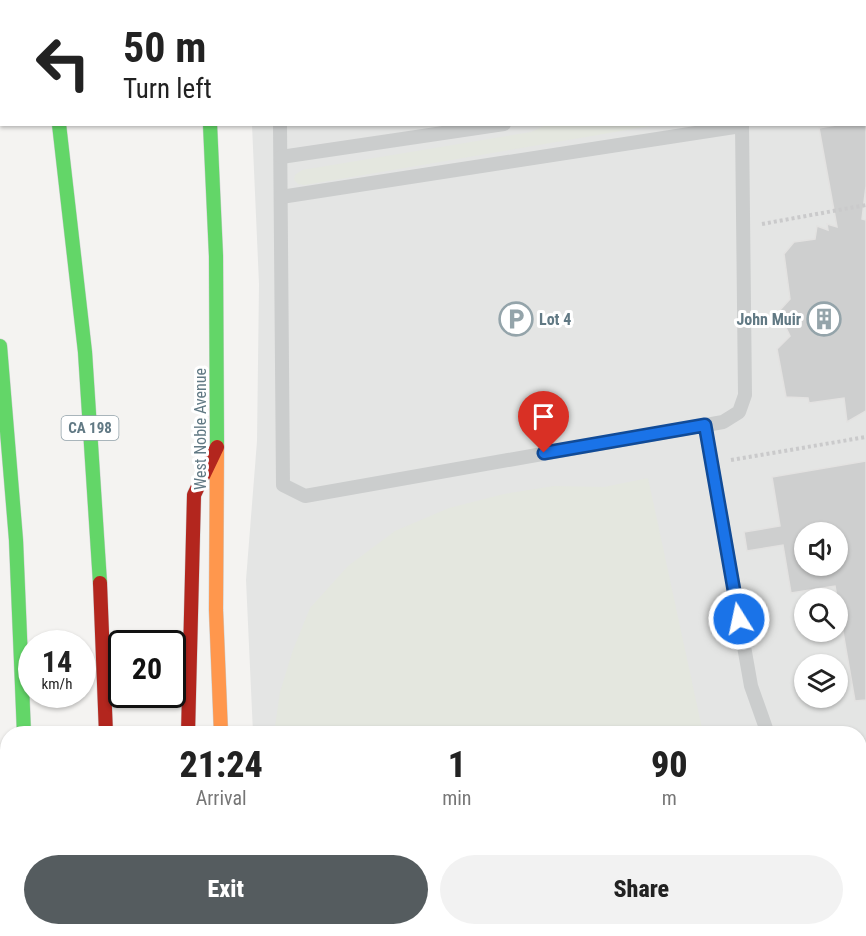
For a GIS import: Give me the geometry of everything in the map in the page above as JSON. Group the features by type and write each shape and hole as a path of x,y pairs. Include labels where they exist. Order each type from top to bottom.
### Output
{"main road":[{"name":"CA 198","path":"59,126 70,196 89,420 101,590 106,726"},
{"name":"West Noble Avenue","path":"210,126 216,235 216,610 221,726"},
{"path":"0,346 8,424 20,600 24,726"},
{"path":"188,726 194,495 217,447"}],"lane":[{"path":"280,126 283,485 305,496 723,422 739,412 745,395 742,126"},
{"path":"281,157 488,126"},
{"path":"281,197 736,126"},
{"path":"705,425 750,686 765,726"}],"path":[{"path":"743,227 866,205"},
{"path":"712,463 866,437"}],"shaded area":[{"path":"252,126 866,126 866,726 253,726 246,580 257,441 259,284"},
{"path":"544,126 650,126 305,185 298,184 294,180 295,175 302,170 531,132"},
{"path":"648,478 701,726 275,726 280,692 293,650 310,608 348,566 395,531 449,508 504,494 554,486 604,487"}],"building":[{"name":"John Muir","path":"866,126 866,186 862,219 866,220 866,411 847,422 844,398 809,403 808,398 786,397 777,349 790,336 780,310 790,299 784,254 794,242 815,239 817,226 828,230 827,224 837,227 819,128"},
{"path":"866,461 866,700 855,701 845,642 848,642 848,588 835,588 835,586 794,588 794,593 791,593 783,545 747,551 744,532 780,526 772,477"}],"traffic: fast":[{"path":"59,126 85,352 100,583"},
{"path":"210,126 216,256 217,447"},
{"path":"0,346 16,540 24,726"}],"traffic: slow":[{"path":"217,447 216,610 221,726"}],"traffic: jam":[{"path":"188,726 194,495 217,447"},
{"path":"100,583 106,726"}],"place":[{"name":"Lot 4","path":"516,319"},
{"name":"John Muir","path":"824,319"}],"route":[{"path":"544,453 705,425 739,619"}]}
